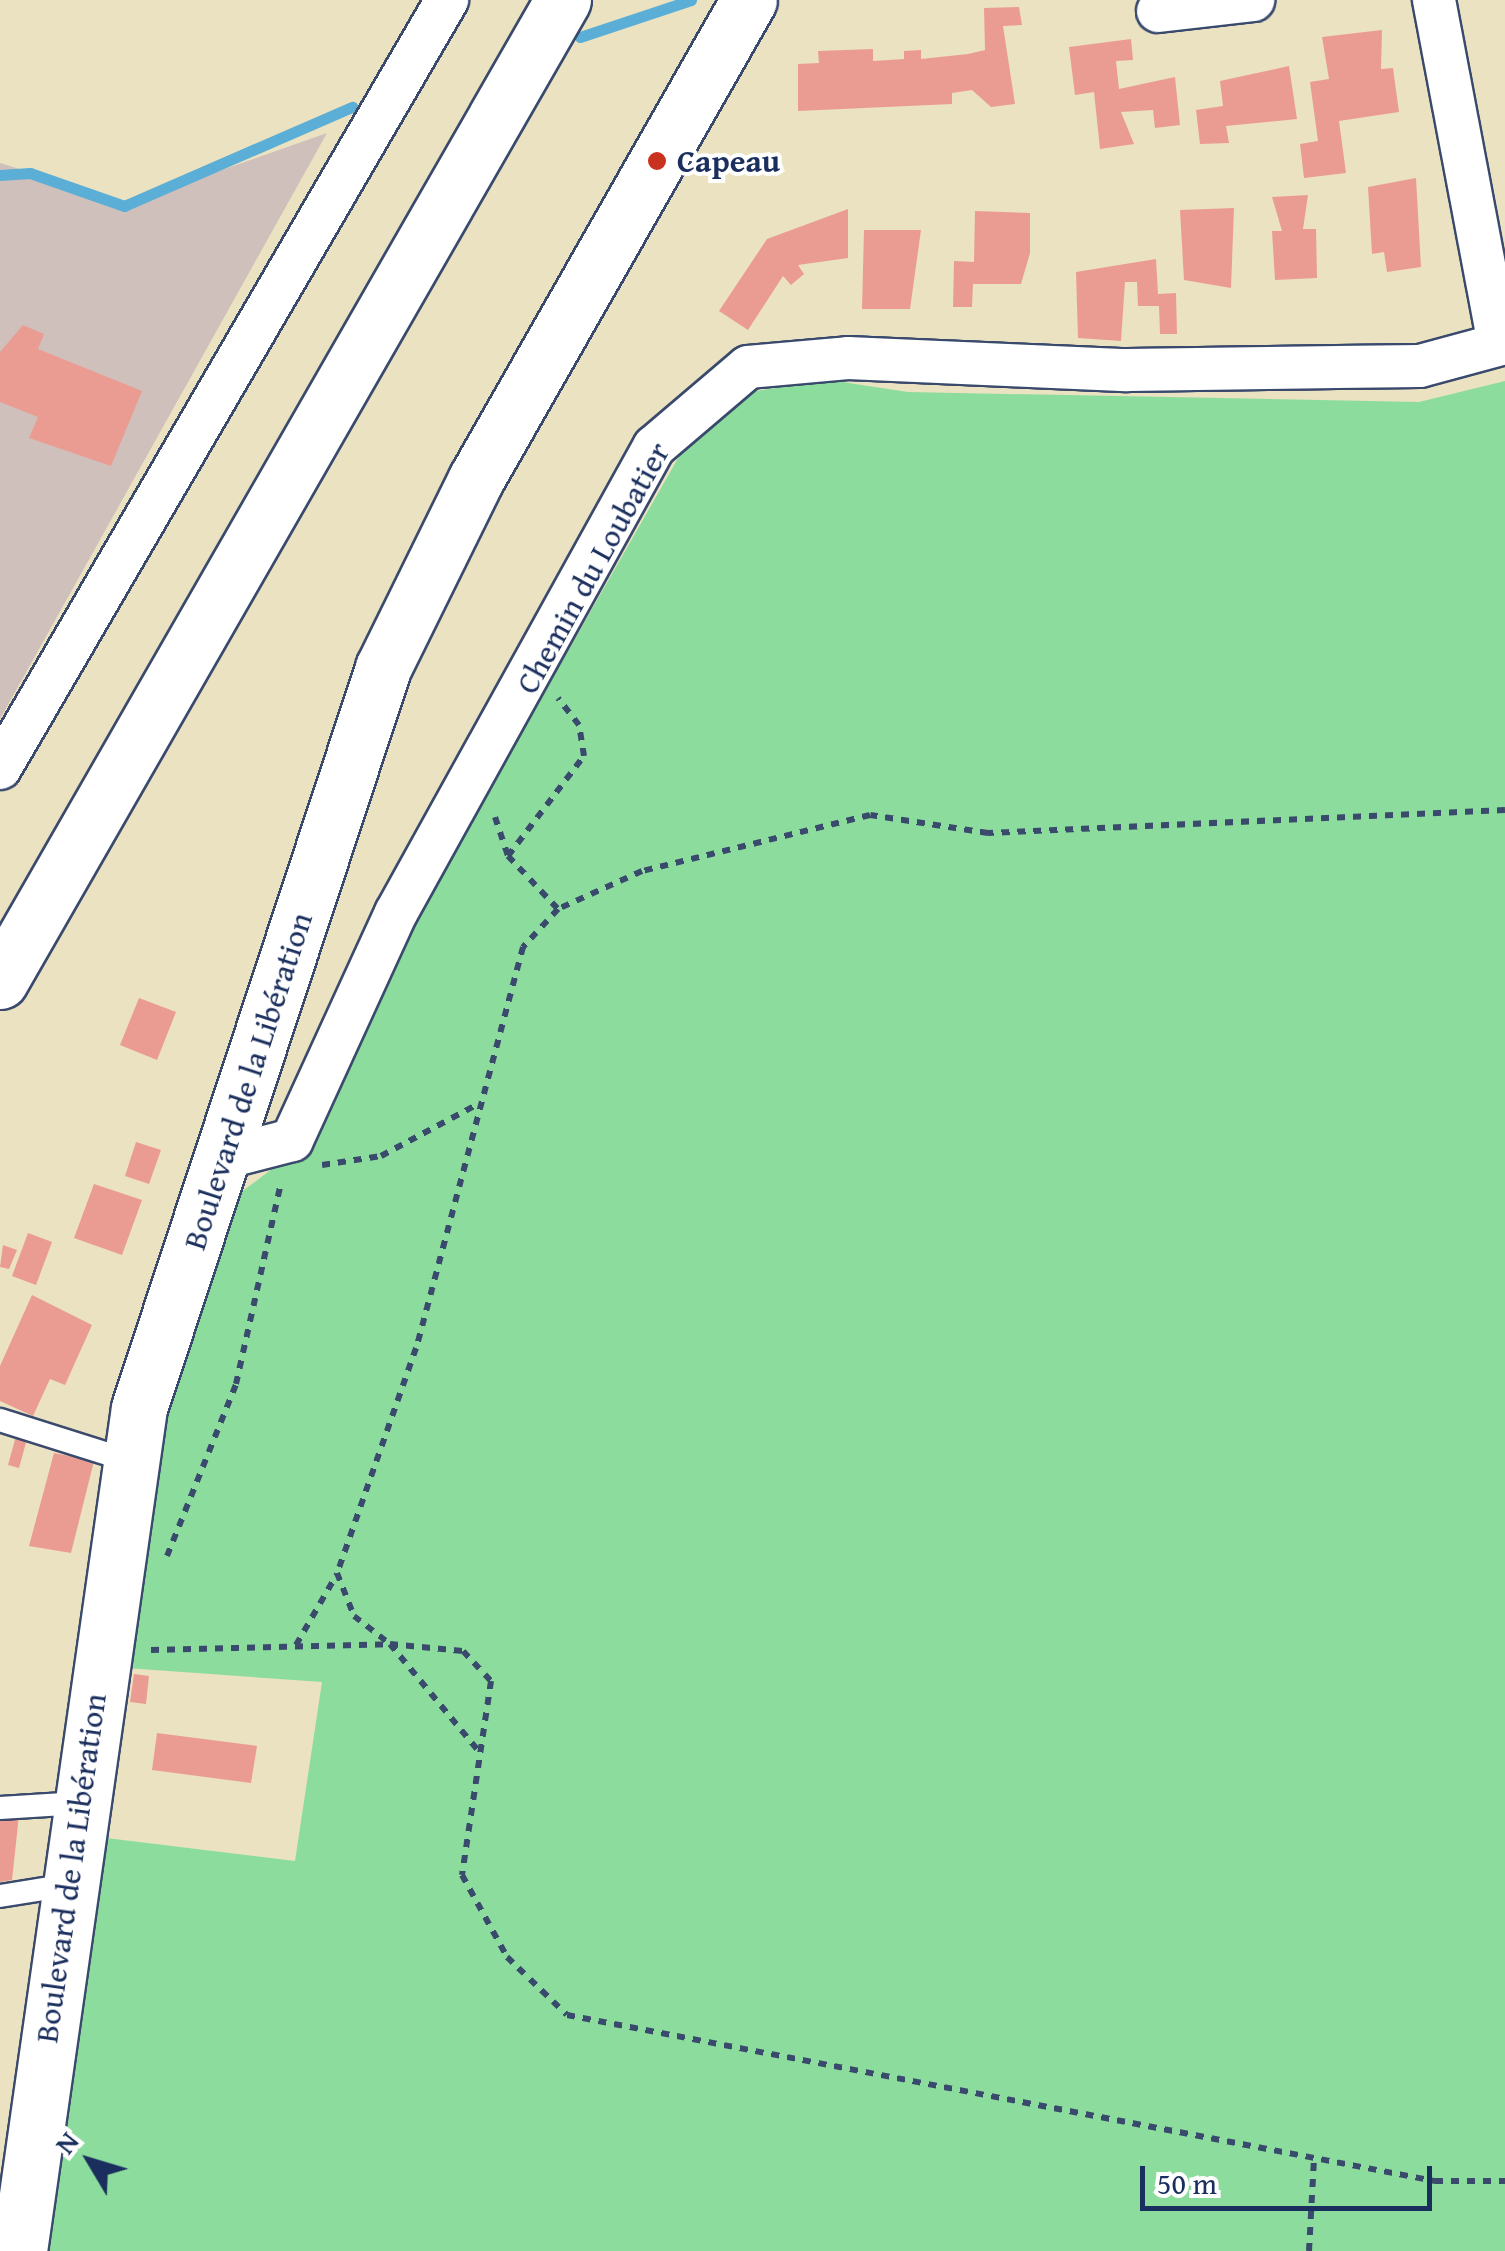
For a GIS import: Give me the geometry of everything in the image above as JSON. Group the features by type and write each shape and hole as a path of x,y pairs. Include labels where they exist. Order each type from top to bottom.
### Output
{"street":[{"path":"0,768 448,0"},
{"path":"0,907 276,413 521,0"},
{"path":"0,981 563,0"},
{"path":"749,0 758,0"},
{"name":"Boulevard de la Libération","path":"19,2251 100,1657 139,1408 384,668 476,479 749,0"},
{"path":"1158,11 1253,0"},
{"path":"1434,0 1502,343"},
{"name":"Chemin du Loubatier","path":"292,1140 396,913 480,773 654,447 748,368 848,358 1128,370 1420,366 1502,343"},
{"path":"222,1158 292,1140"}],"lane":[{"path":"0,1420 132,1462"},
{"path":"0,1808 80,1804"},
{"path":"0,1896 68,1885"}],"path":[{"path":"508,856 584,756 579,725 536,670"},
{"path":"480,773 508,856 558,909"},
{"path":"296,1645 338,1572 416,1348 523,947 558,909 642,871 870,815 988,833 1505,810"},
{"path":"164,1560 236,1384 292,1140 323,1166 381,1156 482,1102"},
{"path":"338,1572 354,1616 390,1644 481,1754"},
{"path":"100,1657 296,1645 390,1644 463,1651 492,1681 462,1875 507,1957 567,2014 1435,2181 1505,2180"},
{"path":"1309,2251 1314,2159"}],"shaded area":[{"path":"327,133 0,719 0,163 129,203"}],"green space":[{"path":"829,380 908,392 1419,402 1505,381 1505,2251 48,2251 98,1837 295,1861 322,1682 126,1668 158,1416 224,1205 308,1142 438,879 685,446 742,393"}],"building":[{"path":"1019,7 1022,25 1003,26 1015,104 991,107 972,90 952,93 952,104 798,111 798,64 819,63 818,51 873,49 873,61 904,59 904,51 921,50 921,59 968,54 985,50 984,8"},
{"path":"1382,30 1381,69 1393,68 1399,112 1339,121 1346,173 1304,178 1300,144 1318,141 1310,82 1329,79 1322,37"},
{"path":"1131,39 1133,60 1116,61 1119,89 1175,77 1180,125 1155,128 1153,110 1121,112 1134,144 1100,149 1094,92 1075,95 1069,47"},
{"path":"1289,66 1297,119 1226,126 1229,143 1200,144 1196,110 1223,106 1220,81"},
{"path":"1416,178 1421,267 1387,272 1384,252 1372,254 1368,187"},
{"path":"1308,195 1303,229 1316,229 1317,278 1275,280 1272,231 1282,231 1272,197"},
{"path":"1234,208 1231,288 1184,280 1180,210"},
{"path":"848,209 848,258 798,265 804,274 791,285 783,276 748,330 719,311 767,239"},
{"path":"975,211 1030,213 1030,253 1021,284 973,284 972,307 953,307 954,261 974,262"},
{"path":"864,230 921,230 910,309 862,309"},
{"path":"1156,259 1158,294 1176,293 1177,334 1160,334 1159,306 1138,306 1137,282 1125,282 1121,341 1078,338 1076,272"},
{"path":"23,325 44,334 38,349 142,391 111,466 29,438 38,417 0,402 0,352"},
{"path":"139,998 176,1012 157,1060 120,1045"},
{"path":"136,1142 161,1150 149,1184 125,1176"},
{"path":"94,1184 142,1200 122,1255 74,1238"},
{"path":"28,1233 52,1242 36,1285 12,1276"},
{"path":"3,1245 17,1250 9,1269 0,1267"},
{"path":"32,1295 92,1325 65,1385 50,1379 33,1416 0,1401 0,1366"},
{"path":"16,1436 27,1439 19,1468 8,1465"},
{"path":"54,1453 94,1461 71,1553 29,1546"},
{"path":"134,1674 149,1676 146,1704 130,1702"},
{"path":"157,1733 257,1746 251,1783 152,1770"},
{"path":"0,1815 19,1815 12,1880 0,1882"}],"waterway":[{"path":"580,37 691,0"},
{"path":"0,175 30,173 124,206 352,107"}],"place":[{"name":"Capeau","path":"657,161"}]}
